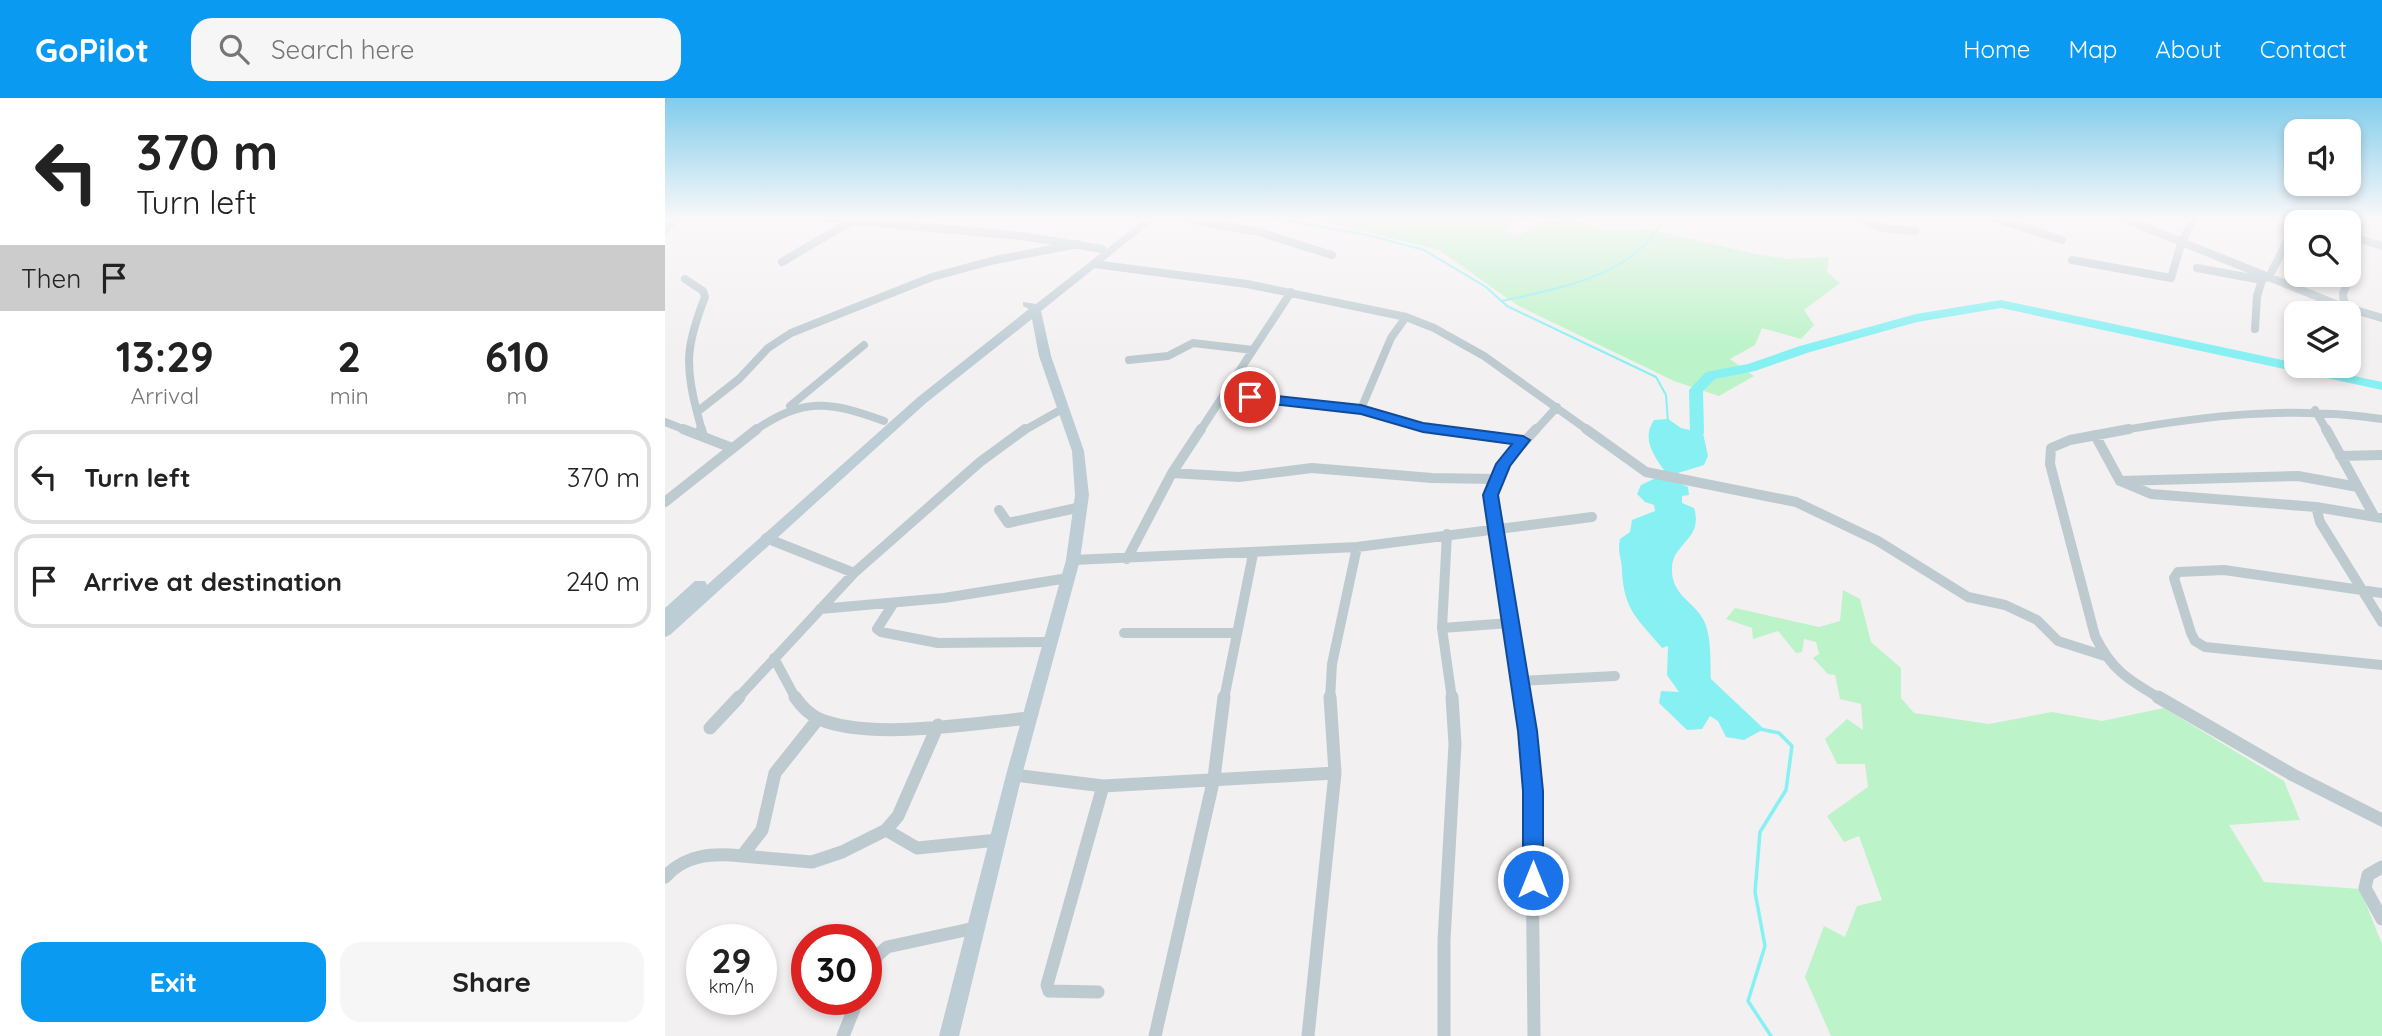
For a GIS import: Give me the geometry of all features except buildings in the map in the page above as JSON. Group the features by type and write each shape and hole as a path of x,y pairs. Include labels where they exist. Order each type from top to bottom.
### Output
{"main road":[{"path":"665,631 694,596 884,421 1086,262"},
{"path":"667,612 694,596 766,538 1031,306 1097,262"},
{"path":"949,1036 997,840 1073,560 1081,507 1082,475 1079,451 1045,356 1031,306"}],"street":[{"path":"697,412 739,379 768,348 791,333 932,277 988,262"},
{"path":"2082,262 2171,278 2176,262"},
{"path":"2225,262 2329,301"},
{"path":"2255,329 2257,296 2274,262"},
{"path":"1094,264 1291,292 1406,317 1466,345 1646,472 1796,502 1878,541 1968,597 2005,605 2036,620 2058,641 2105,656"},
{"path":"2197,268 2266,278"},
{"path":"685,279 703,290 705,297 689,338 689,383 703,436"},
{"path":"1127,559 1172,473 1291,292"},
{"path":"2361,312 2382,318"},
{"path":"1361,409 1385,349 1406,317"},
{"path":"1129,359 1168,356 1193,343 1253,350"},
{"path":"665,502 732,448 780,415 864,345"},
{"path":"1225,396 1361,409 1423,428 1523,440"},
{"path":"780,415 801,405 815,404 852,410 884,421"},
{"path":"1534,1036 1533,791 1490,495 1495,479 1523,440 1557,407"},
{"path":"710,728 774,665 854,573 980,462 1034,423 1063,408"},
{"path":"2382,419 2315,410 2228,415 2058,443 2051,448 2050,464 2095,636 2105,656 2122,676 2293,775 2382,820"},
{"path":"2315,410 2378,517"},
{"path":"668,425 732,448"},
{"path":"2095,435 2120,481 2151,494 2316,507 2378,517"},
{"path":"2340,456 2382,455"},
{"path":"1172,473 1239,477 1312,468 1431,478 1495,479"},
{"path":"2120,481 2298,476 2358,487"},
{"path":"999,510 1008,523 1081,507"},
{"path":"2316,507 2320,522 2382,622"},
{"path":"1073,560 1253,554 1357,547 1593,517"},
{"path":"1444,1036 1444,940 1455,744 1455,716 1442,628 1447,534"},
{"path":"766,538 854,573"},
{"path":"1308,1036 1335,773 1330,698 1332,664 1357,547"},
{"path":"1154,1036 1188,904 1214,778 1236,633 1253,554"},
{"path":"2382,593 2224,570 2178,572 2174,578 2191,633 2195,641 2205,647 2382,665"},
{"path":"820,609 893,604 1068,578"},
{"path":"893,604 877,629 881,632 938,643 1050,642"},
{"path":"1442,628 1510,623"},
{"path":"1124,633 1236,633"},
{"path":"774,665 801,705 818,719 862,727 1030,718"},
{"path":"1519,681 1615,676"},
{"path":"742,856 762,830 775,773 818,719"},
{"path":"665,877 681,863 709,853 812,862 842,852 886,830 898,816 937,725"},
{"path":"1014,775 1103,786 1335,773"},
{"path":"1098,992 1049,991 1047,985 1103,786"},
{"path":"886,830 917,848 997,840"},
{"path":"2382,867 2368,875 2365,888 2382,919"},
{"path":"882,951 887,947 975,928"},
{"path":"843,1036 852,1015"}],"green space":[{"path":"1456,262 1828,262 1827,272 1840,283 1804,310 1814,325 1801,339 1762,328 1755,345 1730,359 1754,376 1719,396 1674,381 1517,305"},
{"path":"1843,590 1860,599 1871,642 1901,668 1901,698 1914,713 1989,724 2052,712 2102,721 2164,708 2284,781 2300,820 2229,825 2264,882 2360,889 2382,944 2382,1036 1831,1036 1805,977 1824,926 1845,937 1857,906 1882,900 1859,836 1844,842 1827,816 1868,787 1865,764 1837,764 1825,739 1847,719 1863,730 1861,704 1840,699 1835,675 1828,674 1813,658 1819,654 1816,642 1804,639 1802,652 1796,653 1778,631 1753,639 1752,628 1726,619 1735,608 1819,627 1840,621"}],"water":[{"path":"1668,419 1681,428 1703,433 1708,456 1704,465 1678,473 1676,482 1688,487 1689,495 1682,496 1682,503 1694,508 1696,519 1691,535 1676,553 1673,579 1679,592 1699,613 1706,625 1711,679 1764,729 1744,740 1726,737 1718,721 1710,716 1702,729 1687,730 1659,703 1661,691 1679,692 1667,675 1668,646 1662,648 1634,614 1623,585 1620,539 1630,532 1632,520 1655,511 1654,505 1645,502 1637,494 1641,485 1666,473 1651,447 1650,427 1654,420"}],"waterway":[{"path":"1444,262 1486,287 1507,306 1656,377 1666,395 1668,422"},
{"path":"1502,301 1571,284 1622,262"},
{"path":"1697,433 1696,390 1711,375 1750,368 1805,349 1916,318 2001,304 2382,386"},
{"path":"1760,729 1779,733 1792,746 1786,790 1760,832 1755,892 1765,946 1748,1001 1771,1036"}],"route":[{"path":"1250,397 1361,409 1423,428 1523,440 1495,479 1490,495 1528,731 1533,791 1533,880"}]}
